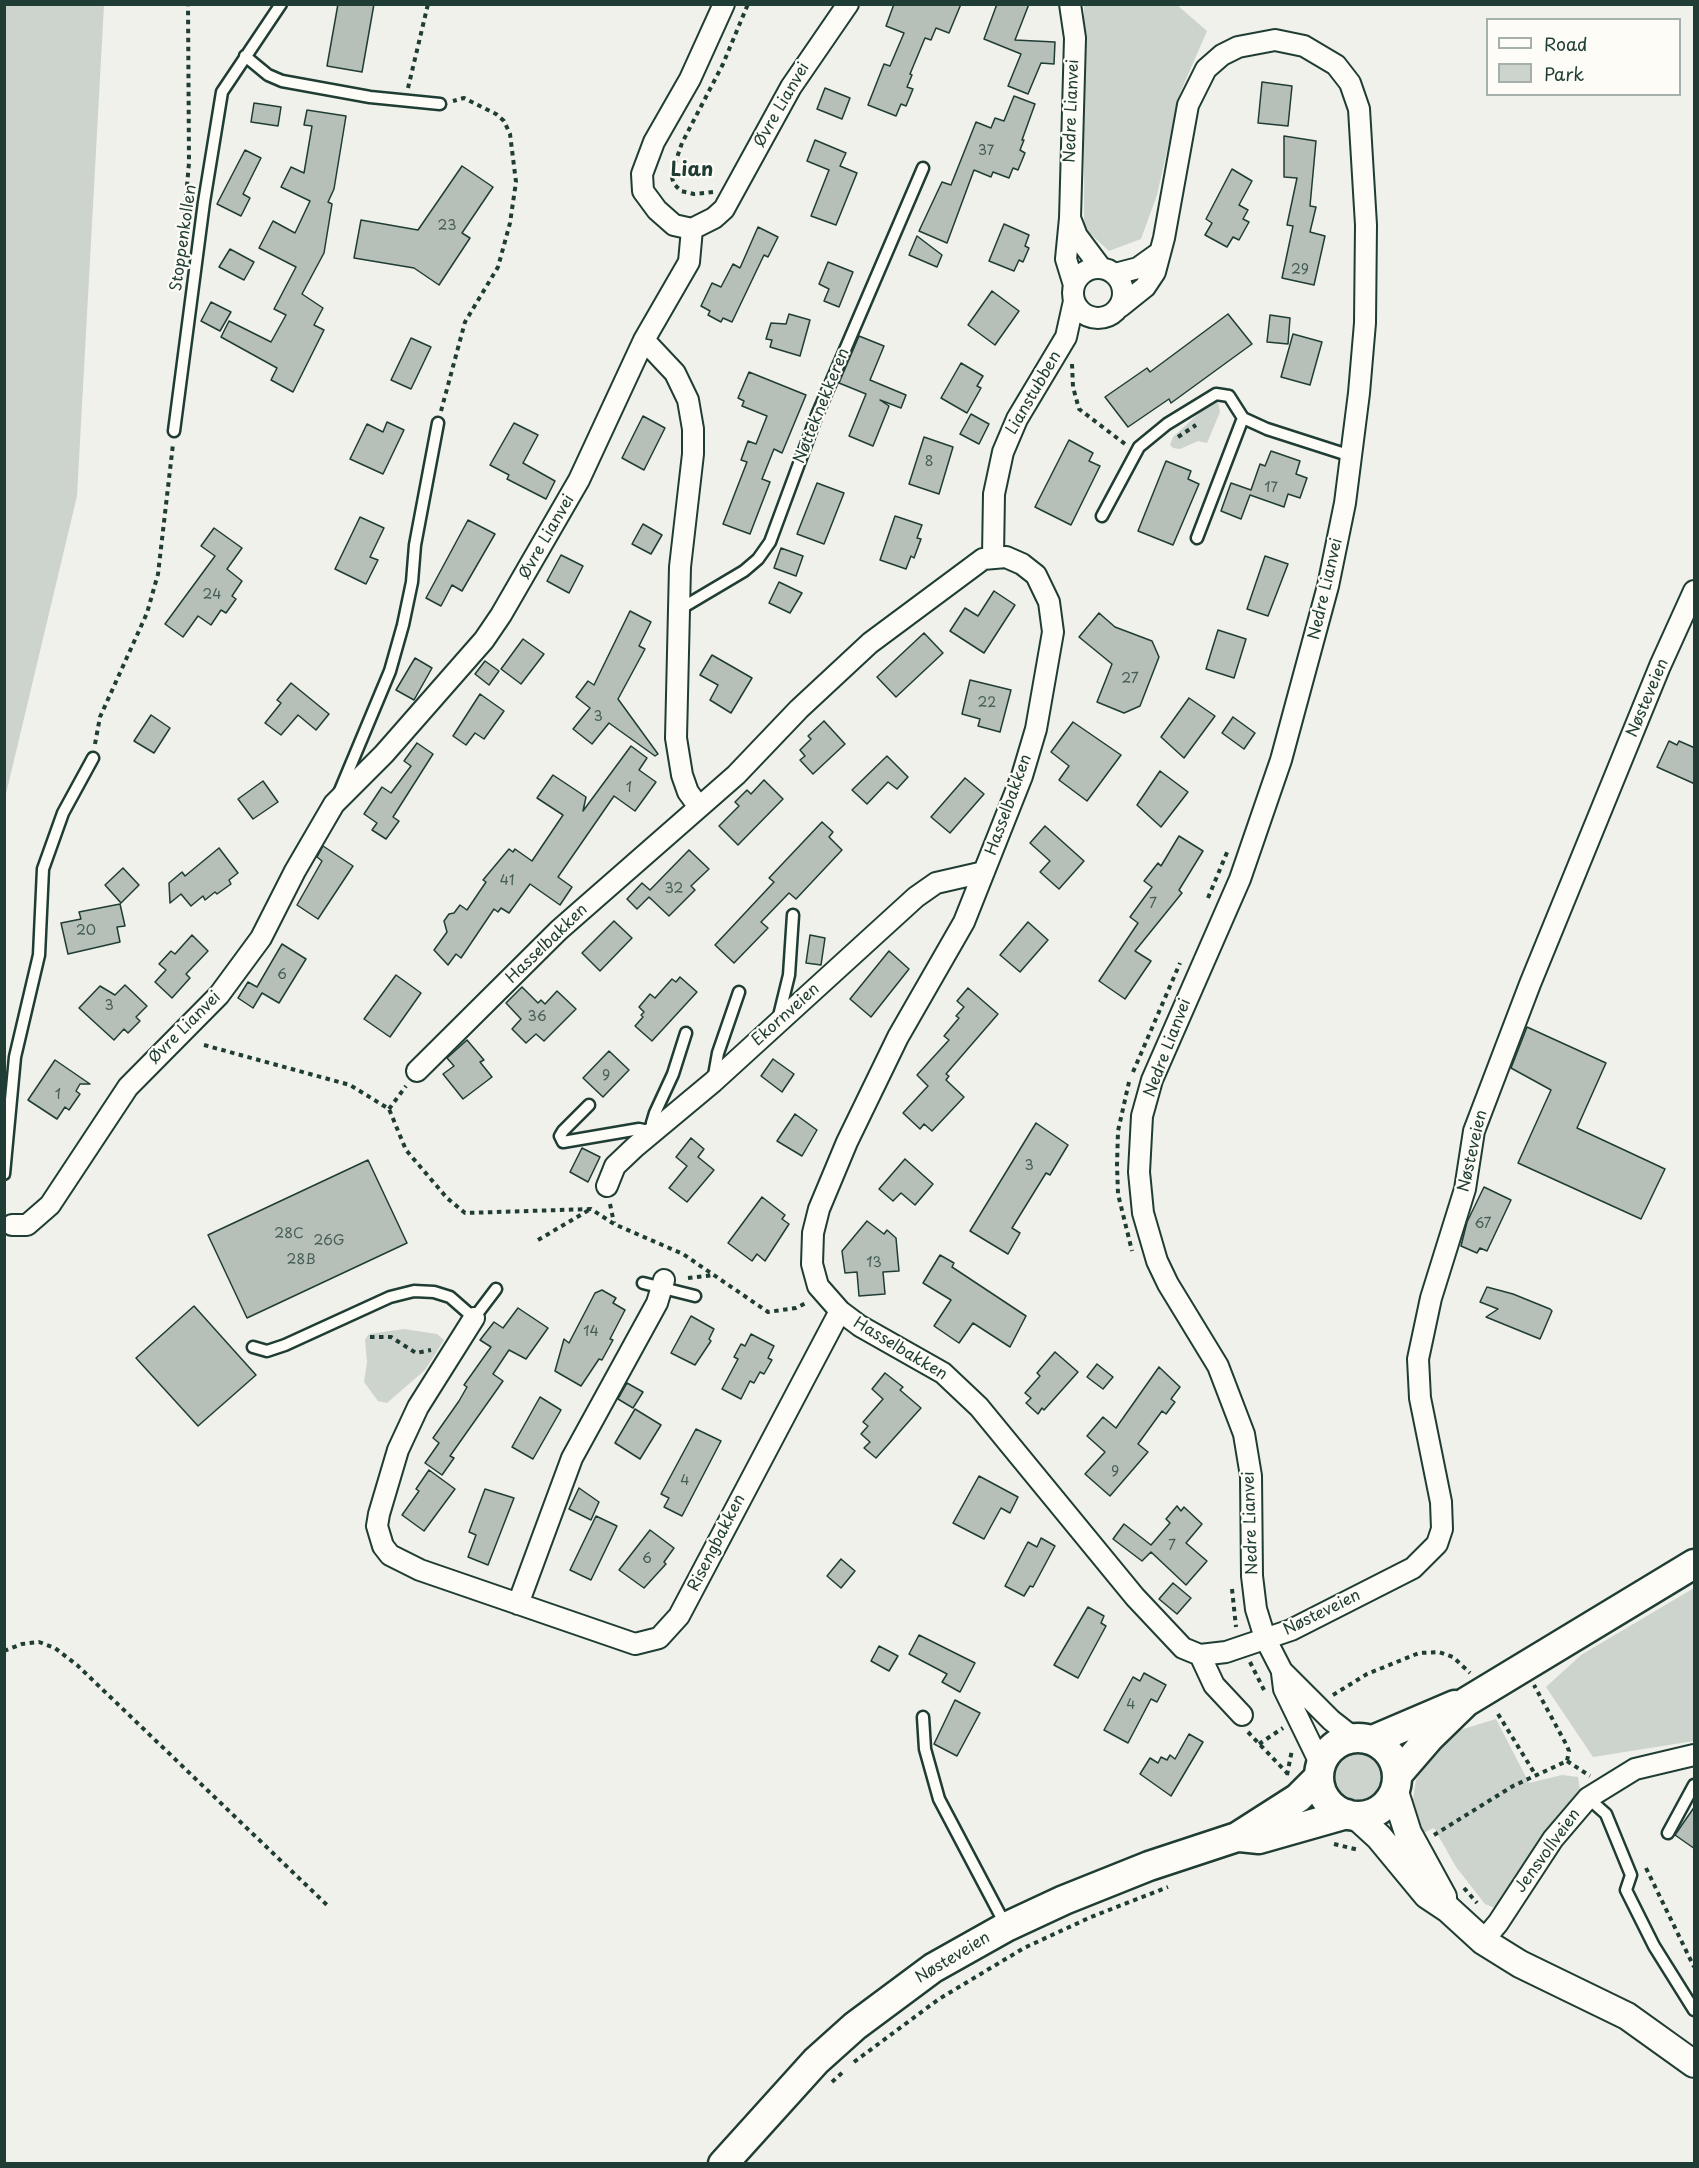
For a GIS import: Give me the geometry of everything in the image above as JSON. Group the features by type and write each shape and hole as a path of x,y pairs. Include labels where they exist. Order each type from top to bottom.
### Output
{"main road":[{"path":"1470,1691 1429,1738 1396,1783 1381,1809 1352,1815 1326,1799 1320,1771 1334,1746 1364,1739 1447,1706 1470,1691 1524,1667 1695,1564"},
{"path":"1364,1739 1390,1753 1396,1783"},
{"name":"Nøsteveien","path":"723,2163 799,2079 855,2026 933,1968 1006,1927 1139,1870 1238,1837 1298,1798 1320,1771"},
{"name":"Nøsteveien","path":"1238,1837 1258,1839 1352,1815"}],"street":[{"path":"692,229 674,225 657,210 643,191 642,174 654,142 690,79 724,4"},
{"name":"Øvre Lianvei","path":"8,1219 27,1225 50,1205 128,1087 196,1021 240,968 261,938 295,871 334,804 384,754 484,640 501,615 579,480 644,340 689,262 692,229 714,218 724,209 791,87 848,4"},
{"name":"Nedre Lianvei","path":"1070,4 1075,38 1070,218 1066,259 1074,293"},
{"name":"Nedre Lianvei","path":"1120,307 1150,281 1159,254 1188,105 1206,69 1222,55 1238,47 1275,40 1295,43 1314,50 1336,65 1350,83 1356,98 1365,179 1365,323 1351,456 1328,586 1281,760 1237,886 1152,1080 1141,1128 1139,1172 1143,1213 1150,1239 1168,1284 1218,1366 1244,1434 1251,1476 1252,1576 1256,1609 1265,1638 1282,1671 1331,1720 1364,1739"},
{"name":"Nedre Lianvei","path":"1070,218 1077,236 1108,271"},
{"path":"1108,271 1123,290 1120,307 1100,319 1083,314 1074,293 1084,272 1138,268 1159,254"},
{"name":"Lianstubben","path":"993,556 993,494 1006,443 1017,418 1066,337 1074,293"},
{"name":"Lianstubben","path":"1066,337 1100,319"},
{"path":"644,340 675,373 688,400 693,429 693,454 680,567 676,738 682,775 688,792 699,807"},
{"name":"Hasselbakken","path":"417,1071 559,930 736,775 799,709 870,643 971,567 993,556 1006,557 1022,564 1036,575 1049,602 1053,632 1033,739 1014,801 963,924 875,1080 829,1184 813,1233 814,1275 824,1295 840,1311 860,1326 943,1373 960,1386 1135,1597 1183,1648 1200,1654"},
{"name":"Nøsteveien","path":"1265,1638 1291,1630 1406,1572 1425,1560 1440,1537 1441,1502 1420,1398 1418,1359 1431,1298 1465,1189 1474,1131 1530,984 1660,666 1695,591"},
{"name":"Ekornveien","path":"607,1186 615,1166 713,1082 778,1020 916,897 936,883 984,872"},
{"path":"518,1604 572,1458 657,1303 656,1284"},
{"name":"Risengbakken","path":"474,1318 418,1407 398,1450 382,1498 377,1526 379,1536 390,1555 401,1563 635,1644 659,1638 679,1616 776,1427 840,1311"},
{"path":"1242,1721 1214,1685 1200,1654 1226,1652 1265,1638"},
{"name":"Nedre Lianvei","path":"1282,1671 1284,1689 1320,1771"},
{"name":"Jensvollveien","path":"1490,1932 1553,1839 1596,1793 1649,1764 1695,1755"},
{"path":"1396,1783 1408,1833 1439,1888 1448,1909"},
{"path":"1352,1815 1379,1837 1427,1895 1490,1932 1520,1964 1627,2016 1695,2064"}],"lane":[{"name":"Stoppenkollen","path":"174,431 202,215 222,92 281,4"},
{"path":"245,56 268,75 282,81 405,101 441,104"},
{"name":"Nøtteknekkeren","path":"680,609 744,572 758,559 770,542 817,415 923,168"},
{"path":"1102,516 1135,452 1167,424 1216,394 1233,399 1243,418 1293,438 1351,456"},
{"path":"1197,538 1243,418"},
{"name":"Øvre Lianvei","path":"334,804 390,671 404,626 412,582 415,544 438,423"},
{"path":"4,1174 15,1057 39,955 43,869 63,813 93,758"},
{"path":"778,1020 789,975 793,915"},
{"path":"713,1082 718,1053 739,992"},
{"path":"589,1105 563,1131 561,1136 563,1142 639,1129 653,1132 655,1113 673,1074 686,1033"},
{"path":"656,1284 695,1296"},
{"name":"Risengbakken","path":"474,1318 496,1289"},
{"path":"253,1347 267,1351 285,1345 383,1300 414,1291 434,1292 450,1297 474,1318"},
{"path":"923,1717 925,1749 939,1799 1006,1927"},
{"path":"1668,1833 1695,1785"},
{"path":"1596,1793 1631,1875 1626,1890 1654,1946 1695,2010"}],"path":[{"path":"183,234 189,163 188,4"},
{"path":"405,101 429,4"},
{"path":"732,194 694,194 681,191 674,184 671,175 682,143 723,64 748,4"},
{"path":"438,423 465,322 498,267 510,223 516,182 510,134 504,121 496,114 464,98 441,104"},
{"path":"1066,337 1079,409 1135,452"},
{"path":"93,758 100,717 147,614 158,574 170,486 174,431"},
{"path":"1206,903 1228,848"},
{"path":"1132,1252 1118,1194 1117,1146 1123,1100 1139,1051 1183,956"},
{"path":"204,1046 350,1085 389,1109 406,1150 447,1198 465,1213 591,1209 614,1224 683,1254 768,1312 796,1308 824,1295"},
{"path":"389,1109 417,1071"},
{"path":"538,1240 591,1209"},
{"path":"370,1337 391,1337 416,1353 442,1345 454,1347"},
{"path":"1232,1586 1236,1627"},
{"path":"4,1651 22,1644 39,1642 55,1648 70,1659 328,1906"},
{"path":"1330,1697 1367,1674 1429,1651 1453,1658 1470,1691"},
{"path":"1249,1660 1265,1692"},
{"path":"1435,1845 1430,1837 1535,1774 1567,1761 1569,1751 1566,1744 1524,1667"},
{"path":"1498,1714 1535,1774"},
{"path":"1280,1718 1287,1733"},
{"path":"1242,1721 1258,1744 1288,1773"},
{"path":"1258,1744 1292,1722"},
{"path":"1284,1780 1288,1773 1292,1747"},
{"path":"1567,1761 1596,1793"},
{"path":"1328,1844 1347,1846 1366,1852"},
{"path":"1643,1862 1695,1967"},
{"path":"1462,1886 1490,1932"},
{"path":"827,2087 881,2039 987,1970 1050,1935 1169,1887"}],"green space":[{"path":"5,4 104,5 77,496 5,798"},
{"path":"1084,5 1177,5 1207,31 1180,93 1157,195 1141,239 1109,251 1084,228"},
{"path":"1218,401 1220,412 1207,443 1198,441 1180,449 1170,445 1173,437 1208,405"},
{"path":"404,1329 437,1334 444,1340 425,1370 387,1403 378,1401 364,1382 367,1362 365,1340 369,1334"},
{"path":"1694,1588 1694,1741 1593,1757 1546,1687 1581,1655"},
{"path":"1496,1719 1529,1783 1562,1775 1578,1777 1580,1790 1525,1864 1497,1909 1485,1904 1456,1867 1434,1828 1419,1835 1411,1812 1416,1780 1434,1754 1460,1730"},
{"path":"1358,1750 1368,1752 1377,1758 1383,1767 1385,1777 1383,1787 1377,1796 1368,1802 1358,1804 1348,1802 1339,1796 1333,1787 1331,1777 1333,1767 1339,1758 1348,1752"}],"building":[{"path":"338,4 374,4 362,72 327,66"},
{"path":"894,4 961,4 949,33 936,28 931,40 925,38 910,74 912,75 907,87 913,89 906,106 901,104 896,116 868,105 884,64 890,66 904,33 886,26"},
{"path":"997,4 1029,4 1015,40 1055,42 1054,64 1041,63 1028,94 1008,86 1021,54 984,39"},
{"path":"1262,82 1292,86 1288,126 1258,123"},
{"path":"825,88 850,98 842,119 817,109"},
{"path":"1014,96 1035,104 1022,140 1024,140 1020,150 1025,153 1018,170 1013,168 1009,178 993,172 991,177 974,170 947,243 919,231 942,182 951,185 976,122 991,128 995,118 1004,121"},
{"path":"254,103 281,107 278,126 251,122"},
{"path":"307,110 346,116 334,189 328,202 332,204 324,253 302,294 323,308 314,325 324,330 293,392 271,380 277,368 221,337 229,321 271,342 286,315 274,309 296,267 259,248 273,221 295,233 310,201 281,187 291,167 304,173 312,126 304,125"},
{"path":"1284,136 1316,141 1310,206 1316,207 1310,232 1325,236 1314,285 1282,278 1293,226 1287,225 1297,178 1284,177"},
{"path":"815,140 846,153 840,166 857,173 836,225 811,216 829,170 807,161"},
{"path":"245,150 261,158 243,194 250,198 241,216 217,204"},
{"path":"462,166 493,187 462,233 470,238 439,285 414,268 354,258 361,220 418,230"},
{"path":"1232,169 1252,181 1239,205 1248,210 1243,219 1249,222 1239,240 1233,237 1227,247 1205,235 1212,223 1206,219"},
{"path":"1004,224 1029,235 1025,246 1029,248 1023,262 1019,260 1014,271 989,261"},
{"path":"758,227 778,237 768,257 764,255 732,322 723,318 721,322 708,315 710,311 701,306 712,283 721,287 733,264 740,268"},
{"path":"917,236 942,255 937,267 909,255"},
{"path":"230,249 254,262 244,280 219,267"},
{"path":"828,262 853,272 839,307 824,301 829,289 819,284"},
{"path":"992,291 1019,311 995,345 968,325"},
{"path":"211,302 231,312 220,331 201,321"},
{"path":"789,314 810,320 800,356 770,347 772,340 766,339 771,323 786,324"},
{"path":"1228,314 1252,344 1171,403 1169,399 1128,427 1105,397 1147,368 1150,372"},
{"path":"1270,315 1290,318 1288,344 1267,342"},
{"path":"1293,334 1322,342 1310,385 1281,377"},
{"path":"859,336 884,346 870,380 906,395 901,408 880,400 889,406 873,446 849,436 866,394 839,383"},
{"path":"411,338 431,347 411,389 391,380"},
{"path":"961,363 983,376 977,386 981,388 967,413 941,398"},
{"path":"749,372 806,395 782,453 774,449 762,479 770,482 750,534 723,524 747,462 741,460 748,441 756,444 767,416 742,406 744,401 738,398"},
{"path":"971,414 989,424 979,444 960,434"},
{"path":"643,416 665,428 644,470 622,458"},
{"path":"387,422 404,430 383,474 350,459 367,424 383,432"},
{"path":"514,423 538,435 523,463 555,481 546,499 507,479 509,475 490,465"},
{"path":"924,437 953,447 939,494 909,484"},
{"path":"1069,440 1093,453 1089,461 1100,466 1071,525 1035,507"},
{"path":"1271,451 1300,461 1296,474 1307,478 1300,498 1288,494 1284,507 1250,495 1241,519 1221,511 1231,483 1251,490 1260,464 1265,466"},
{"path":"1166,461 1191,471 1188,479 1199,484 1173,545 1138,531"},
{"path":"817,483 844,493 824,544 797,534"},
{"path":"895,516 922,525 917,538 921,539 914,558 911,556 906,569 880,560"},
{"path":"360,517 384,528 370,557 378,560 366,584 335,569"},
{"path":"468,520 495,534 462,591 452,585 441,606 426,598"},
{"path":"643,524 662,535 651,554 632,544"},
{"path":"214,528 242,548 227,569 242,581 232,596 236,599 226,613 221,610 211,625 198,616 183,637 165,624 215,556 201,546"},
{"path":"781,548 803,556 796,576 774,568"},
{"path":"561,555 583,566 569,593 547,581"},
{"path":"1265,556 1288,564 1268,616 1247,609"},
{"path":"779,582 802,593 790,613 769,603"},
{"path":"994,591 1015,605 984,653 950,631 965,608 978,616"},
{"path":"630,611 651,622 639,646 645,649 618,699 658,754 655,756 609,723 592,744 573,729 590,708 576,697 588,681 594,685"},
{"path":"1099,613 1115,627 1152,641 1159,657 1140,706 1124,713 1097,702 1112,664 1079,637"},
{"path":"1218,630 1246,639 1234,678 1206,669"},
{"path":"924,633 943,653 896,697 877,677"},
{"path":"523,639 544,654 521,684 501,669"},
{"path":"712,655 752,678 731,713 710,700 718,685 700,675"},
{"path":"415,658 432,668 414,700 396,690"},
{"path":"485,661 499,671 489,685 475,674"},
{"path":"970,680 1011,690 1000,732 978,726 980,719 962,714"},
{"path":"291,683 329,714 316,730 298,715 281,735 265,723 281,703 277,700"},
{"path":"480,694 504,711 484,739 475,733 466,745 453,736"},
{"path":"1189,698 1215,716 1184,758 1161,737"},
{"path":"151,715 170,728 154,753 134,741"},
{"path":"1233,717 1255,733 1244,749 1222,733"},
{"path":"824,721 845,744 813,774 800,760 805,756 800,750 811,739 808,736"},
{"path":"1073,722 1121,755 1087,801 1059,780 1069,766 1051,752"},
{"path":"1669,741 1677,745 1679,741 1695,748 1695,784 1657,767"},
{"path":"417,743 433,754 393,817 399,821 386,839 372,830 377,823 364,814 382,787 391,793 411,766 404,761"},
{"path":"631,746 647,758 639,770 656,782 635,811 614,796 558,877 572,887 560,905 530,884 509,913 501,908 498,912 494,909 461,958 456,954 448,965 434,950 447,932 444,921 449,914 454,913 460,905 467,910 486,882 483,880 509,849 513,852 515,849 532,861 563,815 537,798 553,775 586,797 583,811"},
{"path":"887,756 908,777 897,789 888,782 867,804 852,790"},
{"path":"1160,771 1188,792 1161,827 1137,805"},
{"path":"965,778 984,794 950,833 931,817"},
{"path":"764,780 783,799 738,845 719,826 739,806 735,802 747,790 751,794"},
{"path":"263,781 278,802 253,819 238,799"},
{"path":"822,822 833,832 829,837 842,850 796,899 789,893 761,922 768,928 734,963 715,945 774,882 769,878"},
{"path":"1045,826 1084,861 1059,889 1040,872 1050,861 1030,843"},
{"path":"1179,836 1203,851 1179,890 1182,893 1135,951 1151,961 1125,999 1099,981 1138,923 1130,917 1152,887 1144,881 1158,863 1161,866"},
{"path":"323,846 353,866 318,919 297,905 322,861 317,857"},
{"path":"219,848 238,873 229,880 231,884 205,900 203,896 191,906 181,894 170,903 169,883 182,872 185,876"},
{"path":"689,850 709,869 691,886 695,890 669,916 649,897 637,909 627,899 642,883 650,890"},
{"path":"123,868 139,885 121,903 105,885"},
{"path":"120,904 125,926 117,927 120,942 68,954 61,923 81,919 79,912"},
{"path":"614,921 632,938 600,971 582,953"},
{"path":"1028,922 1048,940 1020,972 1000,955"},
{"path":"192,935 208,951 186,974 190,978 172,998 155,982 166,970 159,964 171,951 175,954"},
{"path":"810,935 825,938 821,965 806,963"},
{"path":"282,944 306,959 279,1003 262,993 253,1008 238,998 248,982 257,987"},
{"path":"889,951 909,969 871,1017 850,999"},
{"path":"396,975 421,993 390,1037 364,1019"},
{"path":"680,977 697,992 652,1041 635,1026 643,1017 641,1015 644,1012 639,1007 650,994 655,998 672,979 676,982"},
{"path":"125,985 147,1006 136,1017 140,1021 128,1033 124,1029 114,1040 79,1008 100,986 115,995"},
{"path":"522,987 538,1003 541,1000 545,1004 557,991 576,1009 544,1041 536,1034 526,1043 512,1029 521,1019 506,1003"},
{"path":"968,988 998,1014 946,1074 949,1076 946,1080 964,1097 932,1131 924,1124 920,1129 903,1113 928,1086 917,1075 949,1040 944,1036 959,1018 956,1016 964,1007 957,1001"},
{"path":"1527,1027 1606,1063 1577,1128 1665,1169 1641,1219 1518,1163 1551,1090 1511,1068"},
{"path":"467,1040 484,1060 480,1062 492,1077 463,1099 443,1074 454,1066 447,1058"},
{"path":"609,1051 629,1070 603,1097 583,1078"},
{"path":"773,1059 794,1074 782,1092 761,1076"},
{"path":"55,1060 90,1084 80,1084 76,1091 80,1094 69,1110 65,1107 57,1119 28,1100"},
{"path":"795,1114 817,1130 802,1156 777,1141"},
{"path":"1036,1123 1068,1145 1050,1175 1046,1173 1012,1228 1020,1233 1008,1254 970,1231"},
{"path":"691,1138 704,1149 698,1157 714,1170 687,1202 669,1188 687,1166 676,1157"},
{"path":"582,1148 600,1157 588,1182 570,1172"},
{"path":"905,1159 933,1184 915,1205 901,1193 893,1201 879,1189"},
{"path":"368,1160 407,1243 247,1318 208,1235"},
{"path":"1484,1187 1511,1200 1487,1251 1480,1248 1477,1253 1461,1246 1467,1222"},
{"path":"762,1197 785,1215 782,1219 789,1224 765,1261 757,1254 752,1261 728,1243"},
{"path":"867,1221 884,1234 887,1230 896,1238 899,1271 883,1272 885,1294 859,1296 857,1272 845,1273 842,1251"},
{"path":"940,1255 954,1263 952,1267 1026,1316 1010,1347 973,1323 959,1343 934,1326 951,1300 923,1283"},
{"path":"1487,1287 1513,1294 1550,1309 1552,1311 1540,1339 1486,1317 1498,1309 1480,1302"},
{"path":"602,1290 616,1298 613,1303 625,1310 602,1360 599,1359 581,1386 555,1371 564,1339 569,1343 595,1293"},
{"path":"194,1306 256,1375 198,1426 136,1358"},
{"path":"518,1308 548,1328 526,1359 509,1350 493,1374 503,1381 450,1456 454,1458 442,1475 425,1463 439,1443 433,1438 459,1401 467,1387 464,1385 491,1347 480,1340 494,1322 503,1328"},
{"path":"691,1316 714,1329 709,1339 711,1341 695,1365 671,1353"},
{"path":"751,1334 774,1346 768,1358 772,1360 764,1374 760,1372 754,1383 750,1381 741,1399 722,1389 738,1359 734,1357 741,1344 745,1346"},
{"path":"1055,1352 1078,1372 1038,1414 1026,1403 1031,1398 1025,1393 1040,1376 1037,1373"},
{"path":"1097,1364 1113,1377 1103,1389 1087,1377"},
{"path":"1159,1367 1180,1387 1171,1399 1175,1402 1166,1414 1162,1411 1138,1444 1148,1452 1110,1496 1085,1474 1105,1452 1087,1436 1103,1417 1116,1428"},
{"path":"885,1373 903,1387 900,1390 921,1408 876,1458 864,1448 870,1442 861,1434 868,1426 863,1422 883,1399 872,1389"},
{"path":"627,1383 643,1392 633,1408 618,1399"},
{"path":"540,1397 561,1410 533,1459 512,1447"},
{"path":"635,1409 661,1425 640,1459 615,1443"},
{"path":"696,1429 721,1441 682,1516 664,1507 669,1498 661,1494"},
{"path":"429,1470 455,1489 424,1531 402,1515 419,1491 416,1489"},
{"path":"979,1476 1018,1497 1010,1513 1001,1508 984,1539 953,1523"},
{"path":"579,1488 599,1502 591,1520 569,1509"},
{"path":"485,1489 514,1498 488,1565 468,1557 476,1535 469,1532"},
{"path":"1177,1506 1181,1511 1184,1507 1202,1524 1186,1543 1207,1561 1186,1585 1151,1552 1142,1561 1113,1539 1124,1524 1151,1545 1170,1523 1166,1519"},
{"path":"596,1516 617,1526 591,1580 570,1570"},
{"path":"650,1530 674,1548 664,1562 666,1564 644,1588 619,1570"},
{"path":"1041,1538 1055,1546 1033,1587 1030,1586 1024,1596 1005,1586 1028,1542 1037,1547"},
{"path":"841,1559 855,1571 841,1588 827,1576"},
{"path":"1173,1583 1191,1598 1177,1614 1159,1599"},
{"path":"1088,1607 1104,1616 1101,1623 1106,1626 1078,1678 1054,1665"},
{"path":"919,1635 975,1663 960,1692 942,1682 947,1674 909,1654"},
{"path":"879,1646 898,1656 889,1671 871,1661"},
{"path":"1144,1673 1166,1685 1157,1702 1151,1699 1128,1743 1104,1730 1133,1677 1140,1681"},
{"path":"955,1700 980,1713 957,1756 934,1744"},
{"path":"1189,1734 1203,1742 1171,1796 1140,1774 1150,1758 1158,1763 1161,1757 1167,1760 1170,1755 1175,1759"},
{"path":"1695,1806 1695,1849 1675,1835"}],"district":[{"name":"Lian","path":"692,170"}]}
